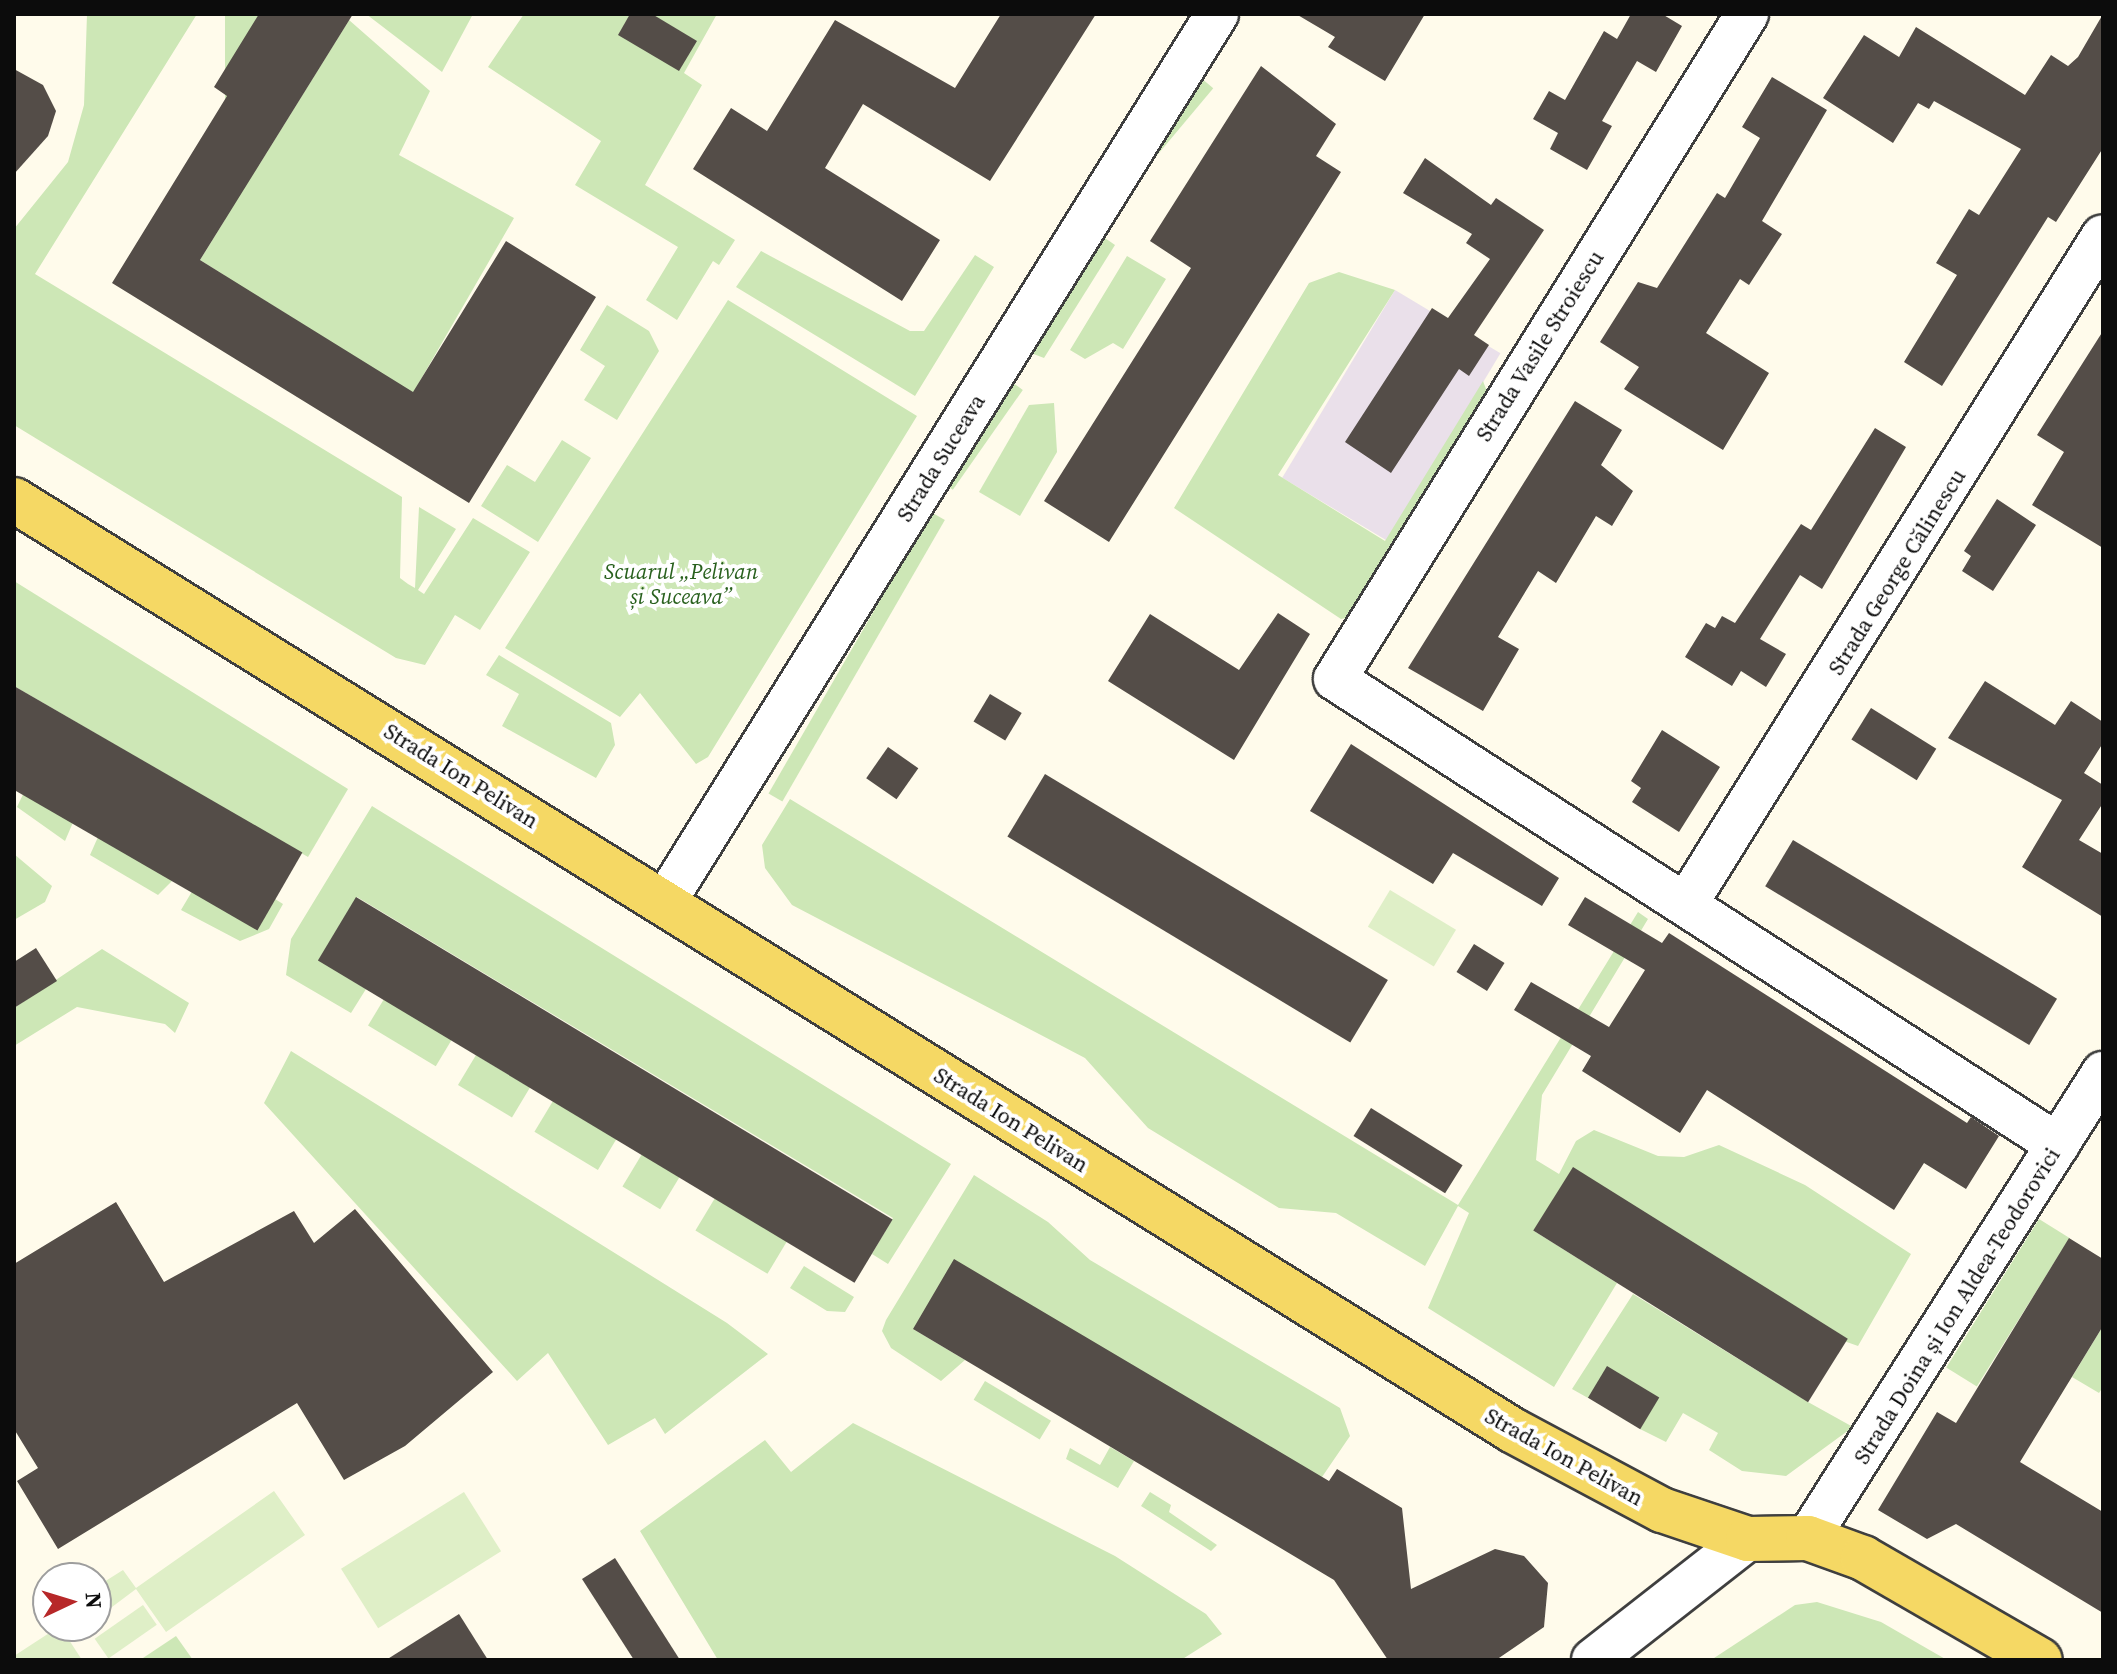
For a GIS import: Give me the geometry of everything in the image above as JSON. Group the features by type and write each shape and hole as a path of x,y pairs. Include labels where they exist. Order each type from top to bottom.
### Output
{"main road":[{"name":"Strada Ion Pelivan","path":"14,500 1512,1430 1638,1500 1748,1539 1808,1538 1863,1558 2040,1660"}],"street":[{"name":"Strada Suceava","path":"664,903 1217,14"},
{"name":"Strada Vasile Stroiescu","path":"1686,904 1335,679 1747,14"},
{"name":"Strada George Călinescu","path":"1686,904 2103,236"},
{"path":"1686,904 2058,1145"},
{"name":"Strada Doina și Ion Aldea-Teodorovici","path":"1808,1538 2103,1073"},
{"path":"1593,1660 1748,1539"}],"shaded area":[{"path":"1395,290 1500,353 1388,541 1282,478"}],"green space":[{"path":"87,14 197,14 35,274 402,497 400,578 408,584 415,588 419,507 456,529 418,590 424,594 473,518 530,552 480,630 455,615 425,665 396,658 14,425 14,229 68,162 84,105"},
{"path":"225,14 259,14 259,315 225,315"},
{"path":"366,14 473,14 442,72"},
{"path":"524,14 717,14 684,73 702,85 645,185 735,240 719,265 713,261 677,320 646,300 678,247 575,185 601,141 488,67"},
{"path":"349,20 430,91 399,155 514,218 413,393 200,260"},
{"path":"1201,78 1213,88 1118,202 1106,191"},
{"path":"1102,236 1115,245 1044,358 1031,353"},
{"path":"761,251 910,331 924,331 975,255 994,267 915,396 736,287"},
{"path":"1127,256 1166,279 1123,349 1113,343 1085,359 1070,350"},
{"path":"1339,272 1395,290 1278,475 1385,541 1483,381 1492,405 1361,615 1341,619 1174,508 1309,283"},
{"name":"Scuarul „Pelivan și Suceava”","path":"728,300 917,416 708,757 696,764 640,693 620,717 505,648"},
{"path":"607,305 649,331 659,351 617,420 584,400 605,366 580,350"},
{"path":"1013,383 1023,390 953,490 943,483"},
{"path":"1054,403 1057,452 1020,516 979,492 1029,405"},
{"path":"562,440 591,458 538,542 481,506 507,465 535,482"},
{"path":"931,512 945,520 782,801 768,793"},
{"path":"14,581 348,789 308,857 14,686"},
{"path":"499,655 611,723 615,745 596,778 502,726 519,694 486,675"},
{"path":"28,784 77,813 65,841 17,807"},
{"path":"790,799 1458,1205 1638,912 1648,919 1542,1095 1536,1160 1559,1174 1576,1141 1594,1130 1658,1156 1684,1157 1719,1145 1805,1185 1911,1254 1858,1346 1534,1231 1617,1283 1554,1387 1428,1308 1469,1213 1458,1206 1425,1266 1336,1213 1279,1208 1148,1128 1085,1058 792,905 765,868 762,845"},
{"path":"372,806 951,1164 888,1264 872,1254 893,1218 357,897 319,960 366,989 351,1013 286,975 291,939"},
{"path":"102,828 180,873 158,895 90,855"},
{"path":"14,854 52,886 45,902 14,920"},
{"path":"197,883 261,921 275,899 283,904 269,929 240,941 181,910"},
{"path":"1390,890 1456,930 1434,967 1368,927"},
{"path":"102,949 189,1003 175,1033 165,1024 77,1007 14,1046 14,1008"},
{"path":"384,999 452,1040 436,1066 368,1026"},
{"path":"291,1051 727,1323 768,1354 665,1434 655,1418 608,1445 548,1353 517,1381 264,1103"},
{"path":"476,1055 530,1087 512,1117 458,1085"},
{"path":"553,1101 616,1139 598,1170 534,1132"},
{"path":"642,1154 680,1177 660,1209 622,1187"},
{"path":"974,1175 1048,1222 1090,1260 1340,1408 1350,1436 1322,1477 913,1329 965,1360 941,1381 891,1348 882,1331 886,1320"},
{"path":"715,1198 787,1241 767,1274 695,1231"},
{"path":"2039,1219 2070,1238 1977,1386 1946,1367"},
{"path":"804,1266 854,1297 845,1312 827,1311 790,1288"},
{"path":"1633,1294 1853,1427 1786,1476 1742,1471 1709,1450 1718,1433 1683,1413 1666,1442 1640,1429 1658,1397 1588,1398 1572,1389"},
{"path":"2103,1326 2103,1387 2099,1393 2072,1377"},
{"path":"985,1381 1051,1421 1040,1440 974,1400"},
{"path":"853,1423 1115,1556 1206,1614 1222,1634 1181,1660 718,1660 640,1531 765,1440 791,1472"},
{"path":"1110,1447 1134,1461 1118,1488 1066,1459 1070,1448 1100,1465"},
{"path":"274,1491 305,1535 166,1632 136,1589 112,1607 112,1577 123,1570 136,1588"},
{"path":"464,1492 501,1551 378,1628 341,1569"},
{"path":"1150,1492 1171,1505 1169,1512 1217,1545 1211,1551 1141,1506"},
{"path":"1817,1602 1881,1622 1947,1660 1711,1660 1795,1605"},
{"path":"143,1605 157,1625 108,1659 97,1642 112,1642 112,1627"},
{"path":"176,1636 193,1660 140,1660"},
{"path":"35,1642 70,1642 82,1660 14,1660 14,1656"}],"building":[{"path":"259,14 353,14 200,260 413,392 506,241 596,297 469,503 112,283 227,96 214,87"},
{"path":"630,14 652,14 697,41 679,71 618,35"},
{"path":"1001,14 1096,14 990,181 863,104 825,168 940,240 902,301 693,169 731,108 767,131 835,20 955,88"},
{"path":"1296,14 1425,14 1385,81 1328,47 1335,37"},
{"path":"1631,14 1662,14 1682,26 1656,72 1637,61 1602,121 1612,126 1587,170 1550,149 1558,133 1533,119 1549,91 1565,100 1604,31 1617,39"},
{"path":"2103,14 2103,148 2056,222 2048,217 1942,386 1904,362 1957,275 1936,263 1969,209 1979,215 2021,149 1934,101 1929,109 1918,103 1893,143 1823,98 1864,35 1899,57 1916,27 2025,95 2051,55 2068,66 2078,57"},
{"path":"1261,66 1336,124 1316,156 1341,172 1109,542 1044,501 1191,268 1150,241"},
{"path":"14,69 43,85 56,111 48,136 14,174"},
{"path":"1772,77 1827,110 1762,221 1782,234 1749,285 1740,279 1706,333 1769,373 1723,450 1624,389 1639,367 1600,342 1638,282 1657,288 1717,193 1725,198 1760,138 1742,127"},
{"path":"1425,158 1491,205 1496,198 1544,230 1474,335 1489,345 1469,376 1459,369 1391,473 1345,442 1432,308 1448,318 1490,259 1466,243 1472,234 1403,193"},
{"path":"2103,331 2103,548 2032,505 2064,452 2037,435"},
{"path":"1575,401 1622,430 1601,465 1633,491 1612,526 1596,516 1556,583 1538,571 1498,637 1519,649 1483,711 1408,668"},
{"path":"1875,428 1906,447 1822,589 1800,575 1760,639 1786,654 1766,687 1741,671 1732,686 1685,657 1706,623 1715,628 1722,616 1735,623 1801,524 1811,530"},
{"path":"1997,499 2036,525 1993,591 1962,571 1971,556 1964,551"},
{"path":"1278,613 1310,634 1234,760 1108,681 1150,614 1239,670"},
{"path":"1985,681 2055,725 2071,701 2103,722 2103,743 2084,773 2103,785 2103,803 2079,840 2103,854 2103,917 2022,867 2062,800 1948,738"},
{"path":"14,686 302,852 257,930 14,790"},
{"path":"990,694 1022,713 1005,740 974,721"},
{"path":"1871,708 1936,749 1917,780 1851,739"},
{"path":"1662,730 1720,767 1679,832 1632,802 1641,788 1631,781"},
{"path":"1351,744 1559,878 1542,906 1453,853 1433,884 1310,811"},
{"path":"888,747 918,768 897,799 866,778"},
{"path":"1045,774 1388,980 1350,1043 1007,837"},
{"path":"1793,840 2057,999 2029,1045 1765,886"},
{"path":"356,897 893,1219 854,1283 318,960"},
{"path":"1585,897 1662,943 1669,933 1967,1123 1971,1117 1999,1136 1966,1189 1924,1163 1894,1210 1707,1090 1680,1133 1582,1071 1591,1056 1514,1010 1531,982 1609,1027 1645,970 1568,925"},
{"path":"1474,944 1505,963 1487,991 1457,972"},
{"path":"36,948 57,981 14,1008 14,962"},
{"path":"1371,1108 1463,1165 1445,1193 1354,1136"},
{"path":"1573,1167 1848,1339 1808,1402 1533,1231"},
{"path":"116,1202 164,1282 294,1211 314,1243 355,1209 493,1372 405,1446 344,1480 297,1403 58,1549 17,1481 38,1468 14,1429 14,1264"},
{"path":"2069,1238 2103,1259 2103,1326 2020,1462 2103,1512 2103,1613 1956,1524 1927,1539 1878,1510 1937,1412 1956,1423"},
{"path":"954,1259 1329,1481 1337,1469 1402,1508 1411,1589 1495,1549 1524,1556 1548,1583 1544,1627 1496,1660 1388,1660 1334,1580 913,1329"},
{"path":"1607,1366 1659,1397 1640,1429 1588,1398"},
{"path":"615,1558 680,1660 634,1660 582,1579"},
{"path":"459,1614 488,1660 386,1660"}]}
